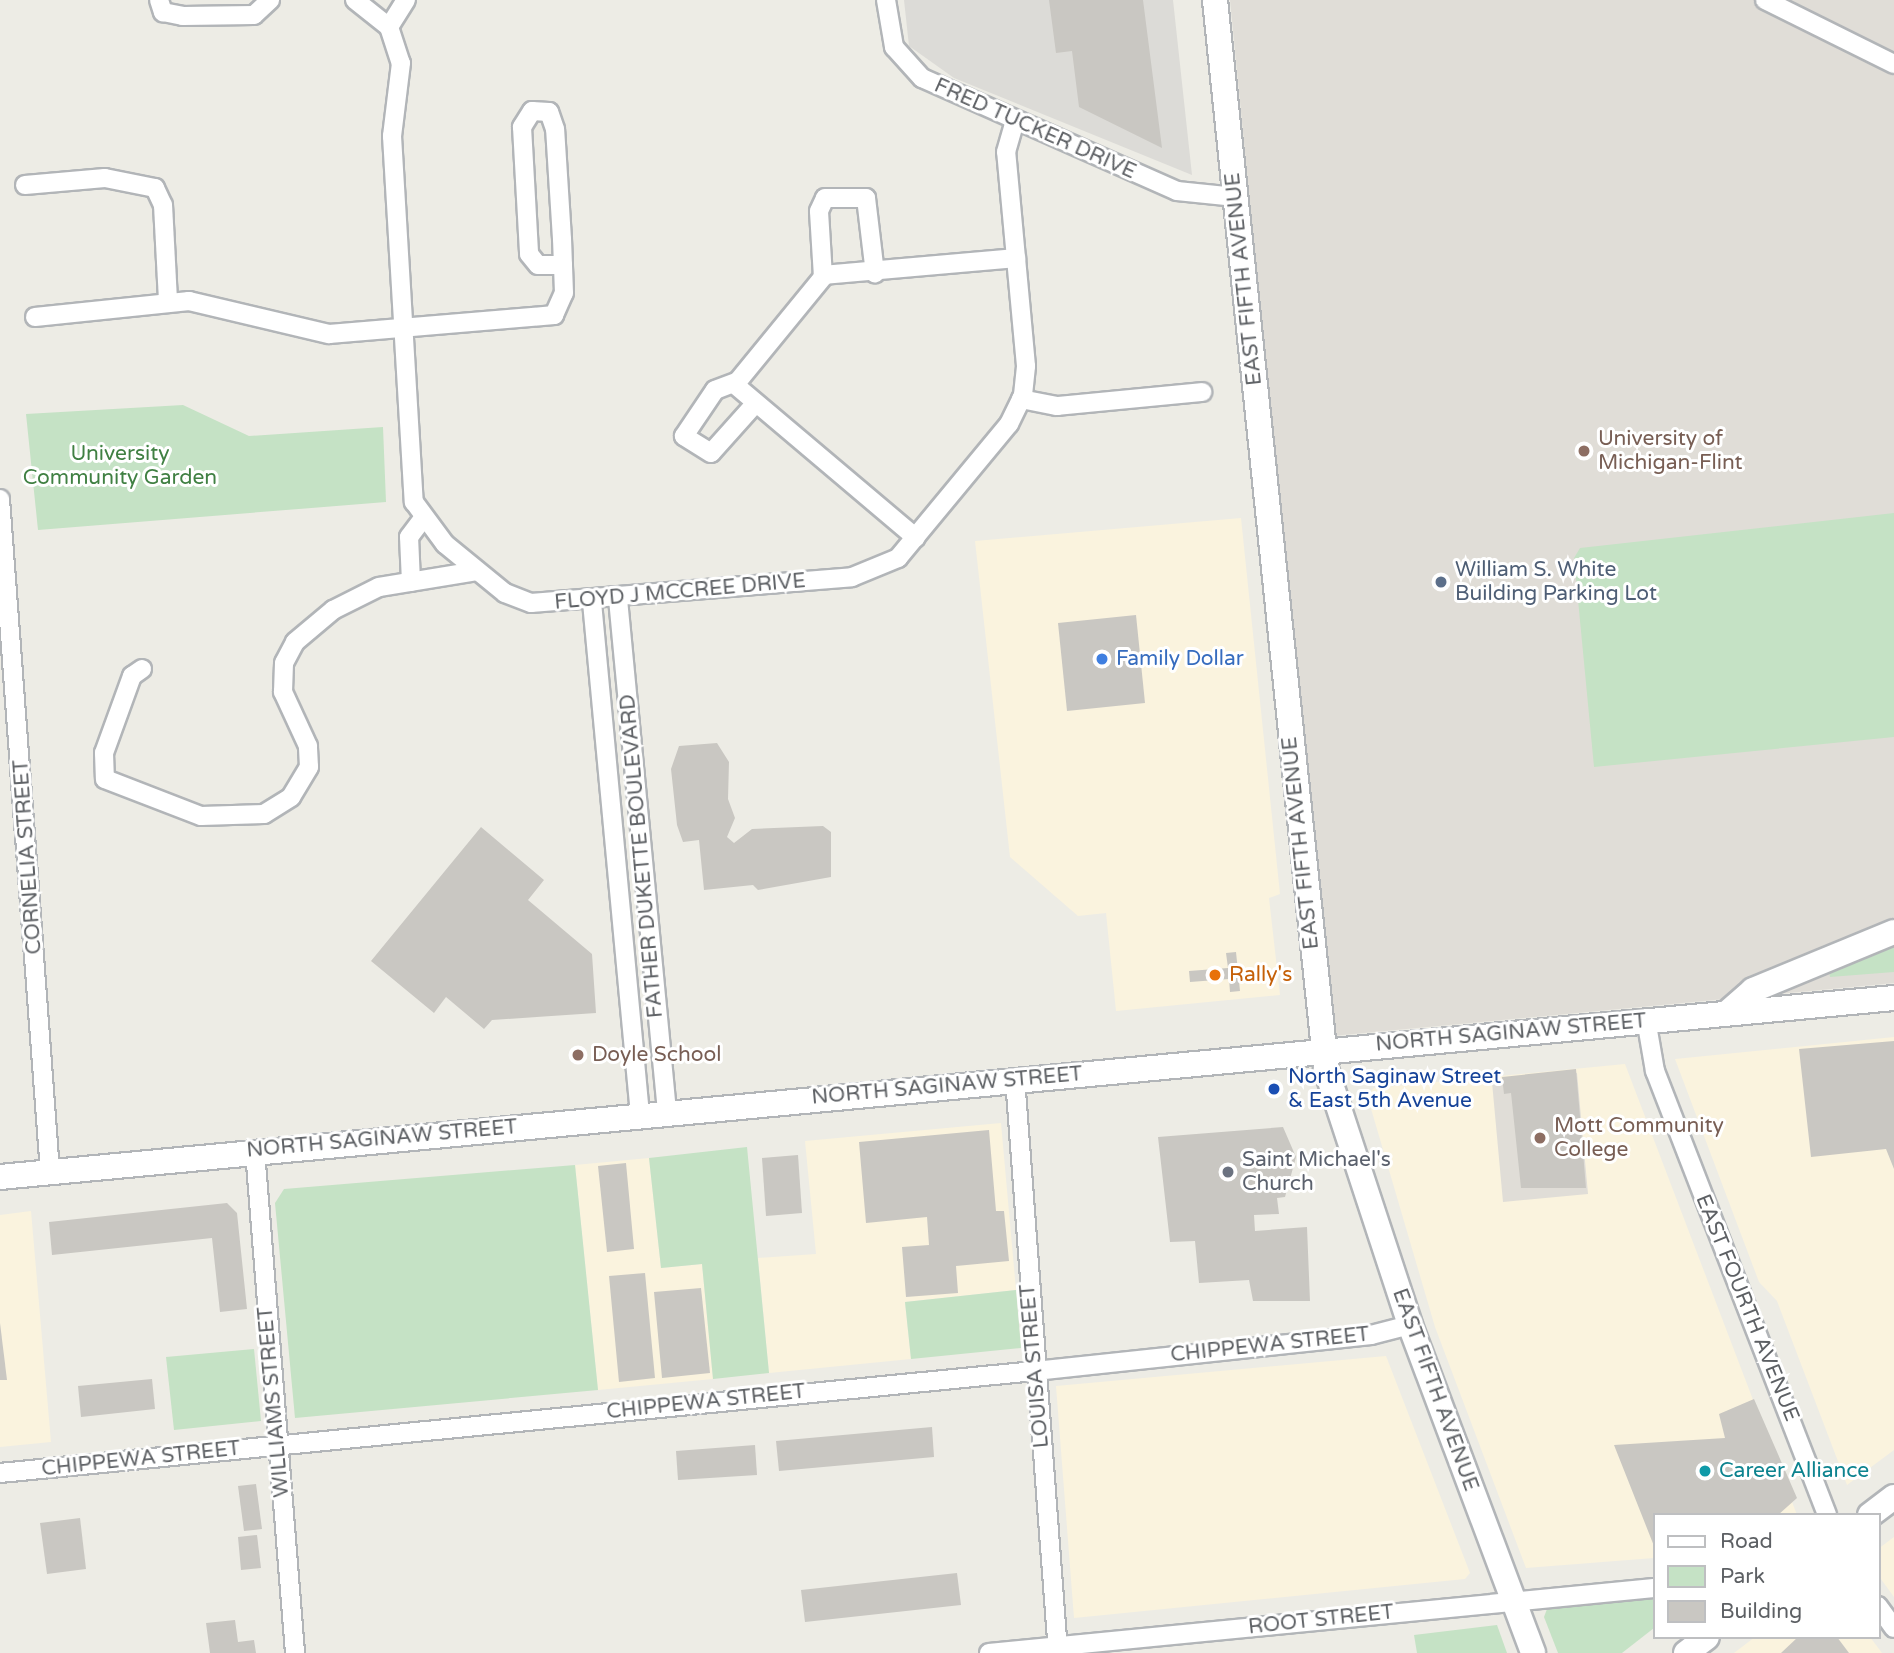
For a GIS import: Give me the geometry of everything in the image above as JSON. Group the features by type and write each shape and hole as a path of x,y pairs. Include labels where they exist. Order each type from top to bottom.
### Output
{"main road":[{"name":"EAST FIFTH AVENUE","path":"1215,0 1323,1051 1334,1103 1410,1325 1533,1653"},
{"path":"1728,1012 1753,990 1894,932"},
{"name":"NORTH SAGINAW STREET","path":"0,1177 1646,1019 1894,998"},
{"path":"1873,1513 1894,1497"},
{"path":"1686,1653 1704,1639"}],"street":[{"path":"159,0 163,12 183,16 254,15 270,0"},
{"path":"355,0 389,27 401,63 392,136 411,484 422,520 409,537 411,582"},
{"path":"389,27 406,0"},
{"name":"FRED TUCKER DRIVE","path":"886,0 894,47 914,72 1015,120 1185,194 1236,197"},
{"path":"1765,0 1894,64"},
{"path":"35,317 168,302 212,304 329,334 401,326 549,317 563,304 563,265 554,122 549,112 532,111 522,127 529,254 538,265 563,265"},
{"name":"FLOYD J MCCREE DRIVE","path":"422,520 477,571 522,601 618,600 864,575 890,564 916,538 1009,424 1021,399 1026,366 1006,152 1015,120"},
{"path":"25,185 105,178 155,188 163,205 168,302"},
{"path":"754,405 715,452 703,453 688,442 688,424 715,390 734,384 823,275 820,202 855,194 867,203 875,273"},
{"path":"823,275 875,273 1016,258"},
{"path":"734,384 754,405 916,538"},
{"path":"1021,399 1057,406 1202,392"},
{"name":"CORNELIA STREET","path":"0,499 50,1172"},
{"path":"142,669 132,676 104,753 104,779 210,818 271,812 291,797 309,766 308,746 284,699 282,672 290,649 333,610 379,587 477,571"},
{"name":"FATHER DUKETTE BOULEVARD","path":"618,600 667,1112"},
{"name":"FATHER DUKETTE BOULEVARD","path":"592,602 639,1115"},
{"path":"603,717 629,714"},
{"path":"608,779 635,776"},
{"name":"EAST FOURTH AVENUE","path":"1646,1019 1655,1071 1827,1513"},
{"name":"LOUISA STREET","path":"1015,1079 1058,1650"},
{"name":"WILLIAMS STREET","path":"255,1151 295,1653"},
{"name":"CHIPPEWA STREET","path":"0,1473 1035,1371 1371,1335 1410,1325"},
{"name":"ROOT STREET","path":"989,1653 1058,1650 1652,1588"},
{"path":"1880,1609 1894,1628"}],"shaded area":[{"path":"904,0 1173,0 1192,175 954,78 909,46"},
{"name":"University of Michigan-Flint","path":"1230,0 1894,0 1894,983 1332,1036"},
{"path":"1241,518 1280,894 1269,898 1280,995 1116,1011 1106,913 1078,916 1010,857 975,541"},
{"path":"1894,1037 1894,1450 1847,1485 1777,1301 1759,1282 1675,1059"},
{"path":"1625,1064 1796,1513 1652,1513 1652,1558 1526,1568 1435,1327 1367,1095 1374,1088"},
{"name":"Mott Community College","path":"1577,1073 1588,1194 1503,1202 1492,1082"},
{"path":"1001,1123 1016,1290 905,1302 911,1359 769,1373 758,1258 816,1254 805,1141"},
{"path":"649,1158 661,1268 702,1264 713,1379 598,1390 575,1165"},
{"path":"31,1211 51,1442 0,1447 0,1215"},
{"path":"1386,1356 1470,1573 1465,1579 1074,1618 1056,1386"},
{"path":"1894,1537 1894,1597 1880,1578 1880,1548"},
{"path":"1752,1639 1872,1639 1882,1653 1734,1653"}],"green space":[{"name":"University Community Garden","path":"183,405 249,436 383,427 386,502 38,530 26,414"},
{"path":"1894,513 1894,737 1594,767 1574,558 1580,548"},
{"path":"1894,943 1894,972 1830,977 1829,970"},
{"path":"747,1147 769,1373 713,1379 702,1264 661,1268 649,1158"},
{"path":"575,1165 598,1390 295,1418 275,1203 284,1189"},
{"path":"1016,1290 1021,1348 911,1359 905,1302"},
{"path":"254,1349 261,1421 174,1430 166,1357"},
{"path":"1652,1597 1652,1630 1622,1653 1558,1653 1544,1617 1547,1609"},
{"path":"1497,1625 1507,1653 1417,1653 1414,1635"}],"building":[{"path":"1049,0 1143,0 1162,148 1079,107 1072,51 1056,53"},
{"name":"Family Dollar","path":"1136,615 1145,703 1067,711 1058,623"},
{"path":"717,743 729,762 728,799 735,818 727,837 734,843 752,829 823,826 831,832 831,877 758,890 753,885 704,890 699,840 683,842 677,825 671,769 679,746"},
{"path":"481,827 544,880 528,900 592,954 596,1013 492,1020 484,1029 446,997 434,1013 371,961"},
{"name":"Rally's","path":"1236,952 1240,991 1230,992 1229,979 1190,982 1189,971 1228,968 1226,953"},
{"path":"1894,1041 1894,1169 1886,1149 1811,1157 1799,1049"},
{"name":"Mott Community College","path":"1576,1069 1586,1188 1521,1188 1511,1093 1504,1094 1502,1077"},
{"path":"1283,1127 1296,1157 1285,1197 1277,1198 1279,1214 1254,1215 1255,1231 1307,1227 1310,1301 1253,1301 1249,1280 1199,1283 1195,1241 1170,1242 1158,1137"},
{"path":"989,1130 996,1211 1004,1211 1009,1261 956,1266 958,1293 906,1297 902,1247 929,1245 927,1217 866,1223 859,1142"},
{"path":"798,1155 802,1213 766,1216 762,1158"},
{"path":"626,1163 634,1249 607,1252 598,1166"},
{"path":"227,1203 237,1213 247,1309 220,1312 212,1238 52,1255 49,1222"},
{"path":"645,1273 655,1378 619,1382 609,1276"},
{"path":"701,1288 710,1373 662,1378 654,1292"},
{"path":"0,1323 7,1380 0,1380"},
{"path":"152,1379 155,1409 81,1417 78,1386"},
{"name":"Career Alliance","path":"1754,1399 1797,1498 1780,1513 1652,1513 1652,1541 1614,1445 1725,1438 1719,1414"},
{"path":"932,1427 934,1457 779,1471 776,1441"},
{"path":"755,1445 757,1475 678,1480 676,1451"},
{"path":"256,1484 262,1529 244,1531 238,1486"},
{"path":"80,1518 86,1569 47,1574 40,1523"},
{"path":"257,1535 261,1568 241,1570 238,1537"},
{"path":"957,1573 961,1605 805,1622 801,1590"},
{"path":"235,1620 238,1642 254,1640 256,1653 210,1653 206,1623"},
{"path":"1796,1639 1838,1639 1849,1653 1781,1653"}],"place":[{"name":"University of Michigan-Flint","path":"1584,451"},
{"name":"William S. White Building Parking Lot","path":"1441,582"},
{"name":"Family Dollar","path":"1102,659"},
{"name":"Rally's","path":"1215,975"},
{"name":"Doyle School","path":"578,1055"},
{"name":"North Saginaw Street & East 5th Avenue","path":"1274,1089"},
{"name":"Mott Community College","path":"1540,1138"},
{"name":"Saint Michael's Church","path":"1228,1172"},
{"name":"Career Alliance","path":"1705,1471"}]}
